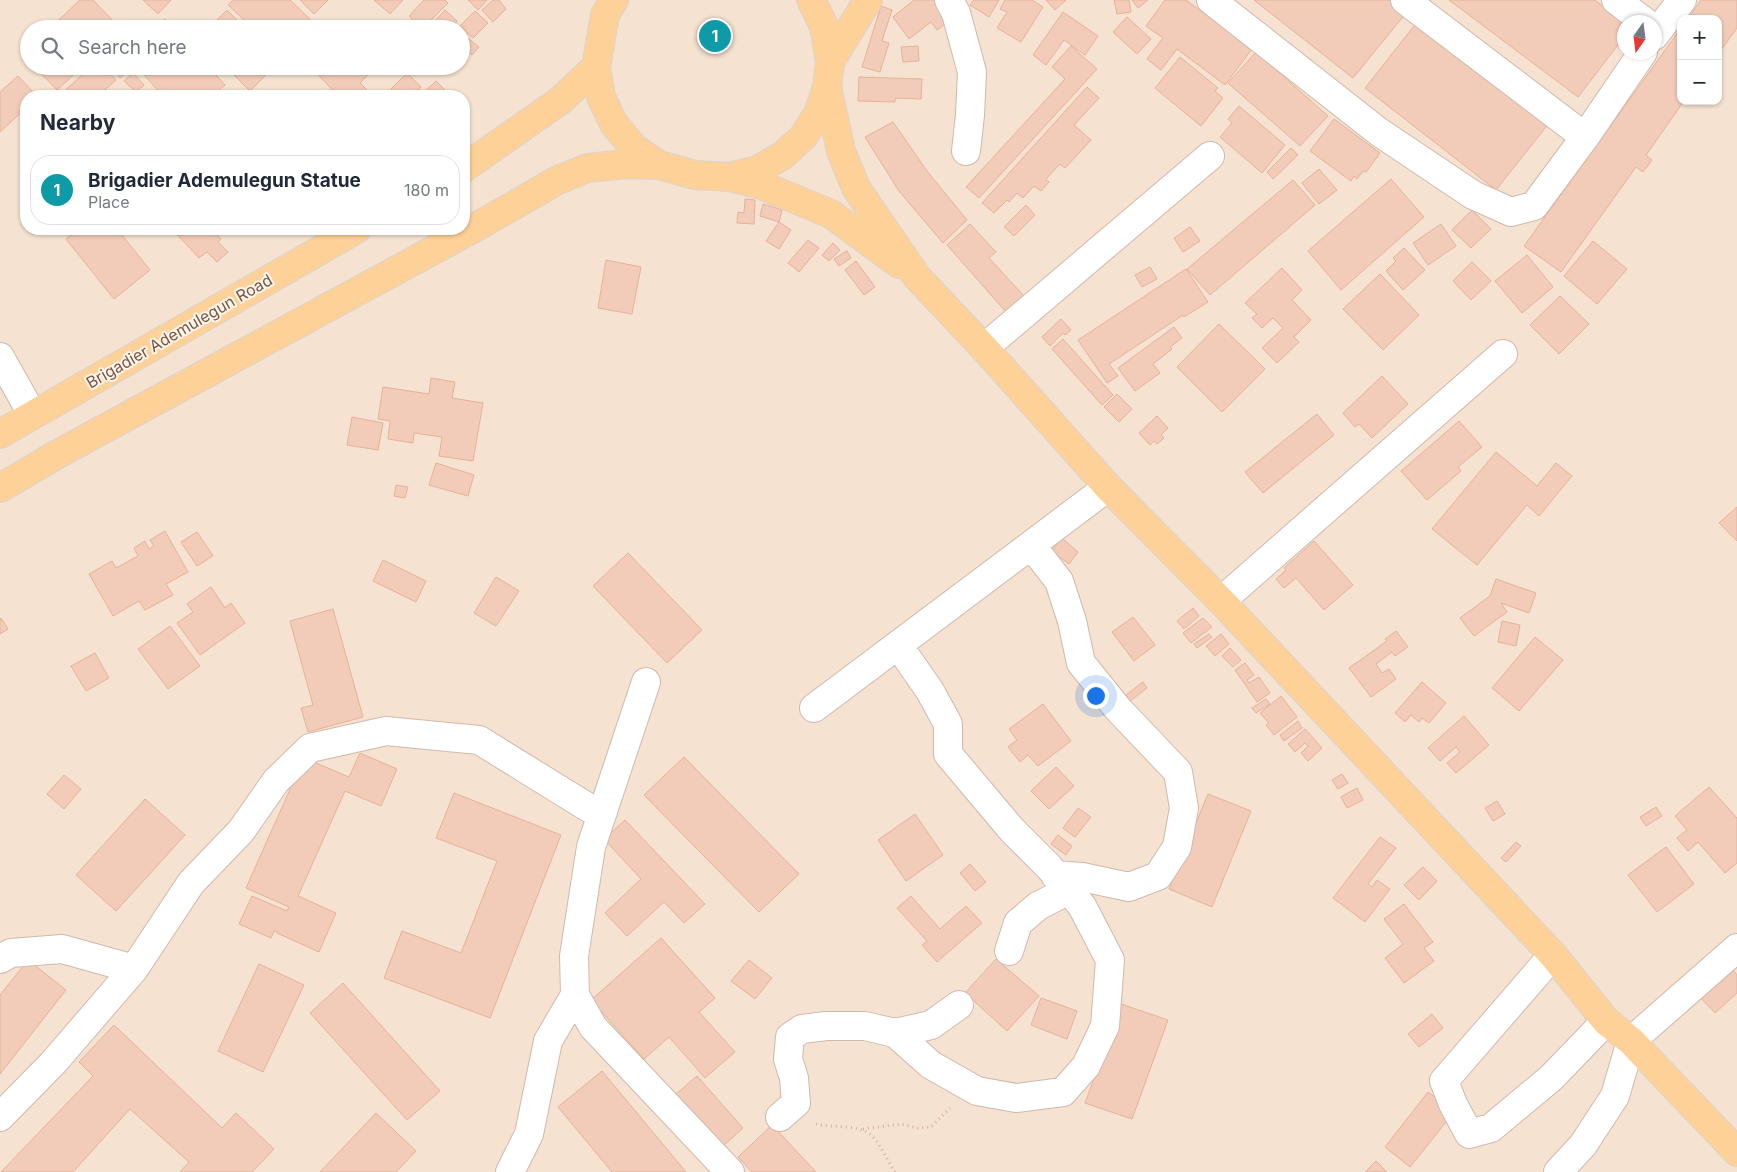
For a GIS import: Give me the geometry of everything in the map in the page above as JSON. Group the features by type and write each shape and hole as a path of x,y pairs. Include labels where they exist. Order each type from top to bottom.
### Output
{"main road":[{"path":"811,0 824,26 829,75 842,151 856,188 917,276 1108,487 1221,601 1553,955 1606,1021 1631,1041 1737,1152"},
{"path":"730,177 758,170 782,156 803,137 818,114 829,75 868,0"},
{"path":"606,5 596,67 601,97 614,124 634,148 659,165"},
{"path":"470,164 561,100 596,67"},
{"path":"470,230 556,181 587,168 628,164 659,165 695,175 730,177 761,185 831,214 917,276"},
{"name":"Brigadier Ademulegun Road","path":"0,434 346,235"},
{"path":"0,488 56,455 461,235"}],"street":[{"path":"949,0 956,13 972,72 966,151"},
{"path":"1211,0 1380,132 1473,195 1511,212 1534,206 1585,137 1634,60"},
{"path":"1405,0 1585,137"},
{"path":"1616,0 1631,15"},
{"path":"1662,22 1682,0"},
{"path":"984,348 1210,156"},
{"path":"1221,601 1503,354"},
{"path":"0,358 32,414"},
{"path":"814,708 1108,487"},
{"path":"1009,951 1018,923 1062,882 1082,877 1129,886 1158,876 1177,847 1184,808 1178,772 1118,709 1081,663 1072,621 1059,581 1031,545"},
{"path":"895,1033 931,1065 977,1091 1016,1098 1063,1092 1086,1066 1105,1026 1110,960 1082,906 1062,882 1012,830 948,754 948,724 930,691 898,645"},
{"path":"646,682 592,847 574,956 575,995 593,1027 730,1172"},
{"path":"0,1117 53,1063 134,969 191,883 240,831 276,781 310,748 386,731 479,740 589,808 603,812"},
{"path":"1558,1172 1583,1146 1615,1096 1631,1041 1737,948"},
{"path":"0,959 11,954 62,949 134,969"},
{"path":"1553,955 1444,1081 1453,1104 1469,1134 1491,1128 1550,1078 1606,1021"},
{"path":"510,1172 529,1134 548,1041 575,995"},
{"path":"780,1117 796,1103 794,1078 788,1059 790,1037 802,1029 826,1026 865,1026 895,1033 931,1025 959,1005"}],"path":[{"path":"780,1117 828,1127 860,1129 901,1124 918,1128 931,1127 949,1109 964,1084"},
{"path":"860,1129 871,1135 895,1172"}],"shaded area":[{"path":"0,0 1737,0 1737,1172 0,1172"}],"building":[{"path":"80,0 93,0 112,20 59,20"},
{"path":"143,0 171,0 158,14"},
{"path":"233,0 290,0 311,20 244,20 228,5"},
{"path":"300,0 328,0 314,14"},
{"path":"374,0 403,0 390,14"},
{"path":"424,0 445,0 448,3 431,20 413,20 409,16"},
{"path":"468,0 487,0 478,10"},
{"path":"493,0 499,0 506,9 493,22 482,10"},
{"path":"914,0 938,0 952,19 937,30 931,22 909,39 893,17"},
{"path":"974,0 999,0 989,17 970,5"},
{"path":"1005,0 1032,0 1043,7 1021,42 997,28 1007,12 1000,9"},
{"path":"1046,0 1066,0 1055,10"},
{"path":"1114,0 1129,0 1131,12 1117,14"},
{"path":"1132,0 1148,0 1138,8"},
{"path":"1165,0 1186,0 1252,49 1225,85 1177,49 1161,70 1147,59 1163,38 1146,26"},
{"path":"1254,0 1389,0 1406,13 1353,78"},
{"path":"1449,0 1595,0 1617,17 1617,46 1578,97"},
{"path":"1701,0 1737,0 1737,28 1722,49 1722,15 1691,15"},
{"path":"881,6 892,10 882,41 889,43 880,72 862,67"},
{"path":"227,10 237,20 217,20"},
{"path":"445,10 456,20 436,20"},
{"path":"475,11 488,23 473,38 470,35 470,20 466,20"},
{"path":"1063,12 1098,36 1085,55 1064,40 1046,65 1033,55"},
{"path":"1127,17 1151,39 1137,54 1113,32"},
{"path":"1418,21 1549,123 1496,190 1365,88"},
{"path":"1677,34 1677,105 1681,105 1646,155 1652,160 1643,172 1636,167 1561,272 1524,246 1658,60 1662,60 1662,54"},
{"path":"470,40 479,47 472,55 470,53"},
{"path":"918,46 919,61 903,62 901,47"},
{"path":"1071,46 1097,69 979,198 966,187 1065,79 1052,67"},
{"path":"1256,52 1328,116 1300,146 1228,83"},
{"path":"1180,57 1218,88 1215,91 1223,98 1201,126 1155,88"},
{"path":"43,75 73,75 57,90"},
{"path":"82,75 111,75 116,80 105,90 66,90"},
{"path":"131,75 135,75 144,85 138,90 134,90 124,81"},
{"path":"144,75 216,75 225,85 219,90 158,90"},
{"path":"234,75 266,75 251,90"},
{"path":"319,75 368,75 360,83 367,90 332,90"},
{"path":"405,75 409,75 421,87 418,90 391,89"},
{"path":"18,76 31,90 20,90 20,114 0,132 0,92"},
{"path":"859,77 922,79 921,99 895,98 895,102 858,101"},
{"path":"436,81 445,90 426,90"},
{"path":"1087,87 1099,98 1074,125 1091,140 1065,168 1060,164 1046,179 1049,182 1041,191 1034,186 1023,198 1017,193 1009,202 1007,200 994,213 982,203"},
{"path":"1239,106 1285,145 1262,173 1220,137 1232,123 1228,119"},
{"path":"1334,119 1380,153 1366,172 1363,171 1357,179 1354,176 1351,181 1310,151"},
{"path":"893,122 927,171 967,220 943,243 899,191 865,137"},
{"path":"1291,148 1298,155 1273,179 1267,172"},
{"path":"1319,169 1337,190 1319,204 1302,183"},
{"path":"1391,179 1424,217 1341,290 1308,251"},
{"path":"1293,180 1315,205 1210,295 1187,269"},
{"path":"745,199 755,200 754,224 737,223 738,212 744,213"},
{"path":"763,204 782,210 779,222 760,216"},
{"path":"1026,205 1035,215 1014,236 1004,227"},
{"path":"1472,210 1491,229 1471,248 1452,230"},
{"path":"779,222 791,230 779,249 766,241"},
{"path":"970,224 996,252 989,258 1024,296 1006,312 947,245"},
{"path":"1441,224 1456,246 1428,265 1413,243"},
{"path":"1190,227 1200,241 1183,252 1174,238"},
{"path":"71,235 122,235 150,270 114,299 66,239"},
{"path":"178,235 217,235 221,239 218,242 228,252 217,262 207,252 199,258"},
{"path":"808,240 819,248 799,272 788,263"},
{"path":"1593,241 1627,269 1597,304 1564,276"},
{"path":"833,243 840,250 829,261 822,255"},
{"path":"1404,248 1425,270 1403,290 1386,271 1396,261 1393,258"},
{"path":"847,251 851,258 839,266 834,259"},
{"path":"1527,255 1553,287 1522,313 1495,281"},
{"path":"606,260 641,267 632,314 598,308"},
{"path":"856,261 875,287 864,295 845,270"},
{"path":"1472,262 1491,281 1471,300 1453,281"},
{"path":"1150,267 1157,279 1142,287 1135,275"},
{"path":"1282,268 1302,290 1292,300 1311,320 1294,337 1299,342 1277,363 1262,348 1283,328 1273,318 1262,328 1252,318 1257,314 1245,303"},
{"path":"1186,269 1208,302 1184,317 1183,315 1109,364 1118,376 1107,383 1078,340"},
{"path":"1380,274 1419,315 1383,350 1343,309"},
{"path":"1560,296 1589,324 1559,354 1530,325"},
{"path":"1061,319 1071,330 1065,335 1063,333 1050,346 1042,337"},
{"path":"1219,324 1265,369 1222,412 1177,367"},
{"path":"1174,327 1182,338 1170,347 1172,349 1153,364 1160,373 1135,391 1118,368"},
{"path":"1063,339 1113,395 1102,405 1052,349"},
{"path":"1382,376 1408,404 1372,438 1359,424 1355,427 1343,413"},
{"path":"431,378 455,382 452,398 483,403 473,461 439,456 442,437 414,433 413,443 388,439 390,421 378,419 383,387 429,394"},
{"path":"1117,394 1132,409 1119,422 1104,407"},
{"path":"1317,414 1334,435 1263,493 1245,472"},
{"path":"1157,416 1168,428 1161,435 1164,438 1157,444 1154,441 1150,445 1139,433"},
{"path":"352,417 383,423 378,450 347,445"},
{"path":"1459,421 1482,447 1458,467 1461,471 1427,500 1401,471"},
{"path":"1496,452 1537,486 1556,463 1572,476 1539,516 1527,505 1477,565 1432,529"},
{"path":"436,463 474,475 468,496 429,485"},
{"path":"396,485 408,487 405,498 394,496"},
{"path":"1737,507 1737,541 1719,523"},
{"path":"165,531 188,572 166,584 173,595 145,610 139,601 113,616 89,574 112,561 116,568 138,556 134,548 145,541 149,549 154,546 150,540"},
{"path":"197,532 213,556 197,566 181,542"},
{"path":"1062,538 1078,552 1069,564 1051,551"},
{"path":"1314,541 1353,585 1324,610 1296,578 1284,588 1276,579 1286,570 1284,568"},
{"path":"628,553 702,630 667,663 593,586"},
{"path":"383,560 426,581 416,602 373,581"},
{"path":"496,577 519,591 496,626 474,613"},
{"path":"1496,579 1536,593 1529,613 1501,603 1507,612 1474,636 1460,618 1490,596"},
{"path":"211,587 225,608 231,603 245,623 200,655 177,623 193,612 187,604"},
{"path":"1193,608 1199,616 1184,629 1177,621"},
{"path":"333,609 363,717 308,732 301,708 313,705 290,621"},
{"path":"1133,617 1155,645 1134,661 1112,632"},
{"path":"1203,618 1212,627 1191,643 1183,633"},
{"path":"0,619 8,629 0,634"},
{"path":"1502,621 1520,625 1516,646 1498,642"},
{"path":"170,626 200,666 168,689 138,649"},
{"path":"1396,631 1408,647 1395,656 1392,652 1376,664 1382,673 1389,669 1396,679 1371,697 1349,668 1387,641 1385,639"},
{"path":"1209,634 1212,637 1197,648 1194,644"},
{"path":"1221,634 1229,644 1215,656 1206,646"},
{"path":"1535,637 1563,660 1519,711 1492,688"},
{"path":"1230,648 1241,660 1233,667 1222,656"},
{"path":"95,653 109,678 86,691 71,666"},
{"path":"1245,663 1254,675 1247,680 1249,683 1259,677 1270,693 1257,702 1235,670"},
{"path":"1143,682 1147,688 1130,701 1126,695"},
{"path":"1422,682 1446,703 1429,723 1422,718 1419,722 1411,715 1405,722 1395,713"},
{"path":"1281,696 1297,717 1274,735 1266,725 1269,723 1260,713"},
{"path":"1266,699 1270,704 1256,713 1252,708"},
{"path":"1043,704 1071,741 1038,766 1028,755 1020,762 1008,747 1017,740 1009,729"},
{"path":"1464,716 1489,745 1456,773 1447,763 1460,752 1456,747 1440,761 1428,748"},
{"path":"1298,721 1302,728 1284,741 1280,735"},
{"path":"1305,729 1322,748 1308,761 1301,753 1308,746 1305,743 1295,752 1288,744"},
{"path":"360,753 397,769 381,806 345,791 298,896 336,913 319,952 277,932 274,931 271,938 239,924 252,896 287,911 289,907 246,888 304,758 349,777"},
{"path":"684,757 799,874 759,912 644,795"},
{"path":"1056,767 1074,786 1049,809 1031,791"},
{"path":"1342,774 1348,783 1338,789 1332,780"},
{"path":"64,775 81,789 64,809 47,794"},
{"path":"1709,787 1737,818 1737,863 1725,873 1698,842 1688,851 1677,838 1687,830 1675,816"},
{"path":"1357,788 1363,800 1347,808 1341,797"},
{"path":"454,793 561,835 490,1018 384,978 402,931 461,953 497,861 436,838"},
{"path":"1208,794 1251,811 1212,907 1169,889"},
{"path":"145,799 185,835 116,911 76,875"},
{"path":"1497,801 1505,814 1493,821 1485,808"},
{"path":"1656,807 1662,816 1646,826 1640,817"},
{"path":"1078,808 1091,817 1075,837 1063,828"},
{"path":"915,814 943,855 906,881 878,840"},
{"path":"625,820 705,904 684,923 664,902 627,936 605,913 641,879 604,839"},
{"path":"1058,835 1072,846 1066,855 1051,844"},
{"path":"1380,837 1396,848 1368,884 1372,887 1377,880 1390,889 1365,922 1333,898"},
{"path":"1516,842 1521,846 1506,862 1501,858"},
{"path":"1666,847 1694,884 1657,912 1628,875"},
{"path":"970,864 986,882 975,891 960,873"},
{"path":"1423,867 1437,881 1419,900 1404,885"},
{"path":"911,896 940,929 966,906 982,923 937,962 922,945 927,941 897,908"},
{"path":"1404,904 1433,942 1424,948 1434,961 1404,983 1385,958 1403,944 1384,919"},
{"path":"661,938 715,998 699,1012 735,1052 705,1078 669,1037 644,1059 591,1000"},
{"path":"996,959 1039,996 1007,1031 965,993"},
{"path":"28,960 66,990 0,1074 0,995"},
{"path":"749,960 772,978 755,999 731,981"},
{"path":"259,964 304,985 263,1072 218,1051"},
{"path":"1732,969 1737,975 1737,993 1715,1013 1700,997"},
{"path":"343,983 440,1091 407,1120 310,1013"},
{"path":"1041,998 1077,1011 1067,1039 1031,1025"},
{"path":"1121,1004 1168,1020 1132,1119 1085,1103"},
{"path":"1432,1014 1443,1028 1419,1047 1408,1034"},
{"path":"114,1025 222,1128 236,1113 274,1149 252,1172 180,1172 189,1162 130,1109 73,1172 1,1172 93,1076 79,1062"},
{"path":"602,1071 686,1172 612,1172 558,1107"},
{"path":"697,1076 743,1128 722,1147 675,1095"},
{"path":"1428,1092 1454,1112 1410,1167 1385,1147"},
{"path":"376,1113 416,1151 396,1172 320,1172"},
{"path":"772,1125 816,1172 752,1172 738,1157"},
{"path":"1376,1161 1387,1172 1365,1172"}],"place":[{"name":"Brigadier Ademulegun Statue","path":"715,36"}]}
